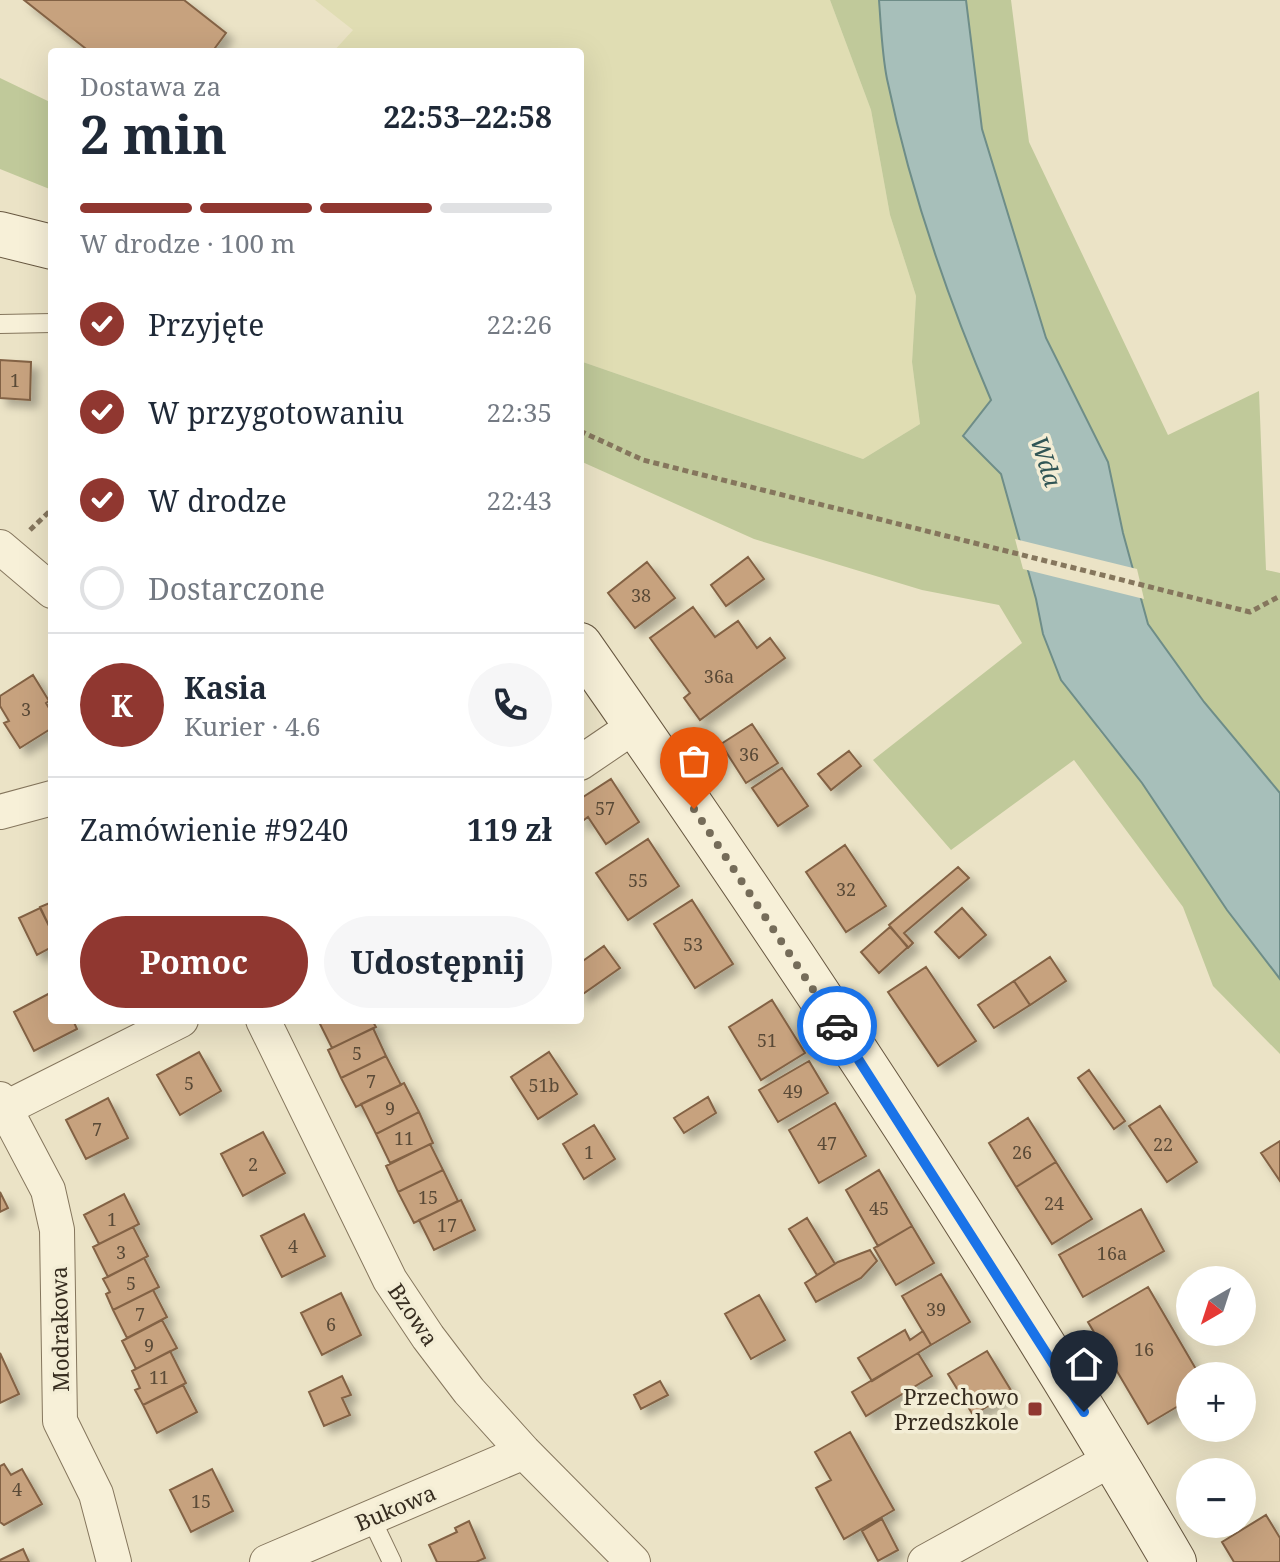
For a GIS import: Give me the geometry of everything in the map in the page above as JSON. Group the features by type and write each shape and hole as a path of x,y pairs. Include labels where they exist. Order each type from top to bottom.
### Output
{"street":[{"path":"0,234 48,246"},
{"path":"0,547 48,588"},
{"path":"584,651 921,1153 1174,1562"},
{"path":"584,760 636,725"},
{"path":"0,812 48,799"},
{"path":"2,1107 173,1024"},
{"name":"Bzowa","path":"265,1024 390,1280 469,1391 524,1452 633,1562"},
{"name":"Modrakowa","path":"2,1107 48,1190 57,1230 60,1421 96,1494 114,1562"},
{"name":"Bukowa","path":"267,1562 524,1452"},
{"path":"925,1562 1112,1459"}],"lane":[{"path":"0,324 48,323"},
{"path":"371,1518 392,1562"}],"path":[{"path":"584,433 643,460 1250,612 1280,596"}],"shaded area":[{"path":"315,0 830,0 871,110 890,215 916,296 912,362 920,424 863,459 584,362 584,48 337,48 353,30"}],"green space":[{"path":"830,0 879,0 885,69 918,202 959,322 991,400 963,436 1001,474 1043,634 1098,729 1142,783 1227,910 1280,979 1280,1054 1213,986 1183,907 1074,760 951,850 873,760 1022,643 999,605 922,590 754,539 584,463 584,362 863,459 920,424 912,362 916,296 890,215 871,110"},
{"path":"966,0 1011,0 1029,142 1168,435 1259,391 1266,570 1280,573 1280,793 1204,702 1148,624 1123,533 1108,462 1046,338 982,129"},
{"path":"0,78 48,101 48,188 0,169"}],"water":[{"name":"Wda","path":"879,0 966,0 982,129 1046,338 1108,462 1123,533 1148,624 1204,702 1280,793 1280,979 1227,910 1142,783 1061,680 1043,634 1001,474 963,436 991,400 959,322 918,202 885,69"}],"pier":[{"path":"1015,539 1137,569 1144,599 1023,569"}],"building":[{"path":"24,0 184,0 226,33 215,48 85,48"},
{"path":"0,360 31,362 30,400 0,398"},
{"path":"748,557 764,579 726,606 711,585"},
{"path":"647,562 675,598 635,628 608,593"},
{"path":"693,607 715,637 738,621 757,648 770,638 785,658 700,720 684,698 690,693 650,638"},
{"path":"33,675 48,699 48,730 20,748 4,723 9,721 0,706 0,696"},
{"path":"752,724 778,763 746,783 721,744"},
{"path":"849,751 861,766 831,790 818,774"},
{"path":"782,768 808,806 778,826 752,788"},
{"path":"611,779 639,822 606,844 588,817 584,820 584,796"},
{"path":"648,839 679,886 628,920 596,873"},
{"path":"845,845 886,906 846,932 806,872"},
{"path":"958,867 969,878 904,933 913,943 908,948 889,925"},
{"path":"692,900 733,964 695,988 654,924"},
{"path":"48,904 48,924 40,907"},
{"path":"40,908 48,924 48,949 37,955 19,918"},
{"path":"962,908 986,935 959,958 935,932"},
{"path":"890,927 908,947 879,973 861,952"},
{"path":"604,946 620,968 584,993 584,960"},
{"path":"1050,957 1066,981 1030,1005 1014,981"},
{"path":"926,967 976,1041 938,1066 888,992"},
{"path":"1014,981 1030,1005 994,1028 978,1005"},
{"path":"48,994 48,1024 75,1024 77,1029 34,1051 14,1012"},
{"path":"772,1000 805,1053 761,1080 729,1027"},
{"path":"320,1024 374,1024 376,1027 332,1048"},
{"path":"373,1028 386,1056 341,1078 328,1050"},
{"path":"199,1052 221,1091 180,1115 157,1075"},
{"path":"549,1052 577,1094 538,1119 511,1077"},
{"path":"386,1056 401,1085 356,1107 341,1078"},
{"path":"809,1061 828,1093 778,1122 759,1090"},
{"path":"1089,1070 1125,1121 1114,1129 1078,1078"},
{"path":"404,1083 419,1112 376,1134 361,1104"},
{"path":"708,1097 716,1113 684,1133 674,1118"},
{"path":"108,1098 128,1138 86,1159 66,1120"},
{"path":"835,1103 866,1156 819,1183 789,1130"},
{"path":"1160,1106 1197,1162 1167,1182 1129,1126"},
{"path":"419,1112 433,1143 390,1163 376,1134"},
{"path":"1028,1118 1056,1162 1016,1187 989,1143"},
{"path":"594,1125 615,1159 584,1179 563,1144"},
{"path":"263,1132 285,1173 243,1196 221,1154"},
{"path":"1280,1141 1280,1181 1261,1153"},
{"path":"430,1144 443,1170 398,1192 386,1166"},
{"path":"1056,1162 1092,1219 1052,1244 1016,1187"},
{"path":"443,1170 458,1201 414,1223 398,1192"},
{"path":"879,1170 912,1226 878,1246 846,1190"},
{"path":"0,1192 8,1208 0,1212"},
{"path":"124,1194 139,1224 99,1244 84,1215"},
{"path":"461,1200 475,1230 434,1250 419,1220"},
{"path":"1141,1209 1164,1251 1083,1297 1059,1255"},
{"path":"304,1214 325,1256 282,1277 261,1236"},
{"path":"807,1218 835,1264 817,1275 789,1229"},
{"path":"912,1226 934,1263 896,1285 874,1248"},
{"path":"133,1227 148,1256 108,1277 93,1247"},
{"path":"870,1250 877,1261 861,1278 816,1302 805,1283 838,1262"},
{"path":"144,1258 159,1287 113,1310 106,1294 110,1292 103,1279"},
{"path":"941,1274 970,1322 931,1345 902,1296"},
{"path":"1148,1287 1176,1335 1176,1346 1182,1346 1192,1362 1176,1362 1176,1407 1148,1424 1088,1322"},
{"path":"153,1290 167,1317 127,1338 113,1310"},
{"path":"341,1293 361,1335 322,1355 301,1313"},
{"path":"759,1295 785,1340 751,1359 725,1314"},
{"path":"162,1320 177,1348 136,1369 122,1341"},
{"path":"905,1330 910,1340 923,1331 931,1345 872,1381 858,1358"},
{"path":"170,1351 186,1383 143,1405 135,1390 140,1388 132,1371"},
{"path":"987,1351 1012,1392 973,1415 948,1374"},
{"path":"0,1353 19,1394 0,1403"},
{"path":"918,1353 932,1376 866,1416 852,1392"},
{"path":"342,1376 351,1395 342,1398 350,1415 324,1426 309,1392"},
{"path":"660,1381 668,1395 641,1409 634,1395"},
{"path":"183,1385 197,1412 157,1433 143,1405"},
{"path":"850,1432 894,1510 844,1539 816,1488 831,1480 815,1452"},
{"path":"4,1464 11,1475 22,1469 42,1504 4,1525 0,1522 0,1466"},
{"path":"212,1469 233,1511 191,1532 170,1490"},
{"path":"1266,1515 1280,1538 1280,1562 1234,1562 1222,1542 1229,1538 1256,1538 1256,1521"},
{"path":"882,1519 898,1550 878,1561 862,1531"},
{"path":"469,1521 485,1558 476,1562 437,1562 429,1545 457,1532 455,1528"},
{"path":"23,1549 29,1562 0,1562 0,1560"}],"way so far":[{"path":"694,809 837,1026"}],"place":[{"name":"Przechowo Przedszkole","path":"1035,1409"}],"route":[{"path":"837,1026 1084,1412"}]}
